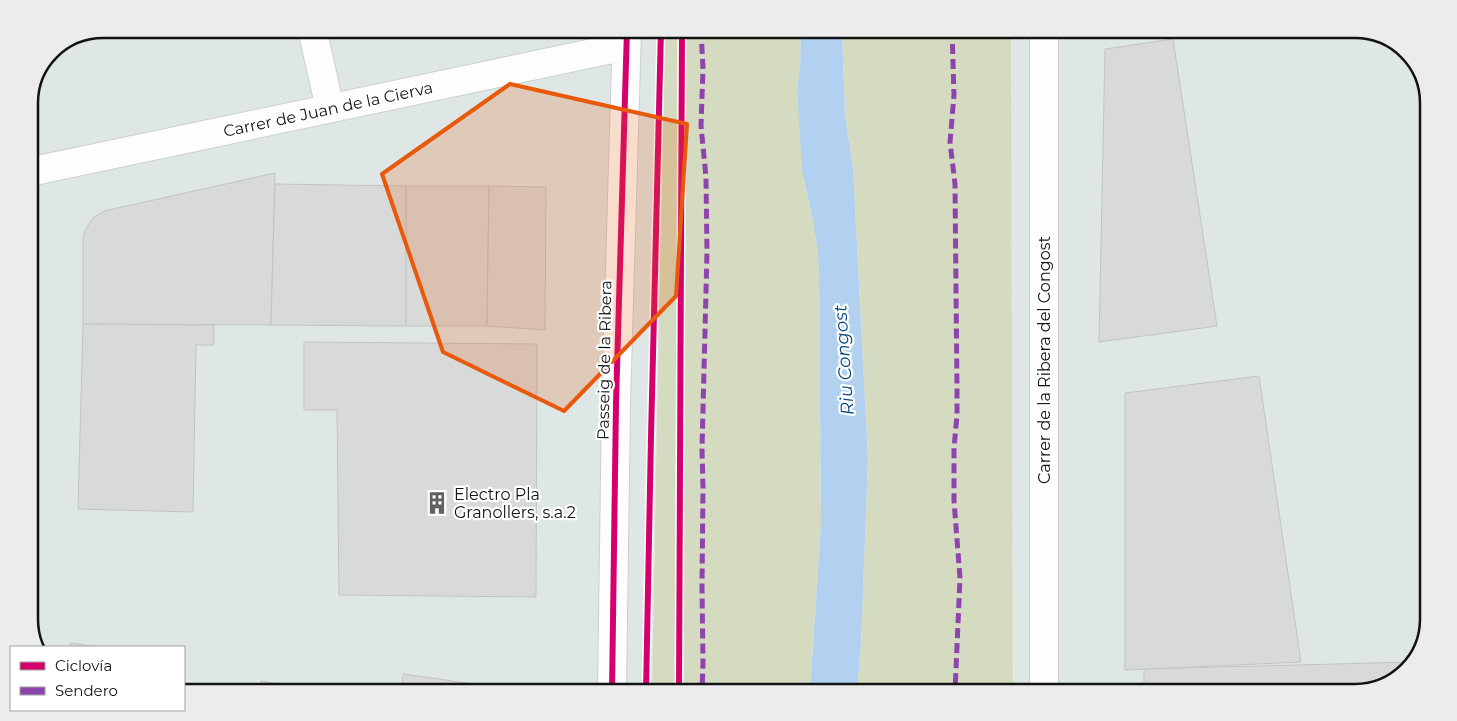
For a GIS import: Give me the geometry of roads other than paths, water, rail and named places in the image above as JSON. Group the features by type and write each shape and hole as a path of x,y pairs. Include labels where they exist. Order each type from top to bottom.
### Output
{"street":[{"path":"314,38 330,108"},
{"name":"Carrer de Juan de la Cierva","path":"38,170 330,108 623,38"},
{"name":"Passeig de la Ribera","path":"612,684 616,403 627,38"},
{"name":"Carrer de la Ribera del Congost","path":"1044,38 1044,684"}],"water":[{"name":"Riu Congost","path":"801,38 842,38 845,115 853,168 868,459 858,684 811,684 821,524 819,269 812,216 802,170 797,88"}],"place":[{"name":"Electro Pla Granollers, s.a.2","path":"437,503"}]}
